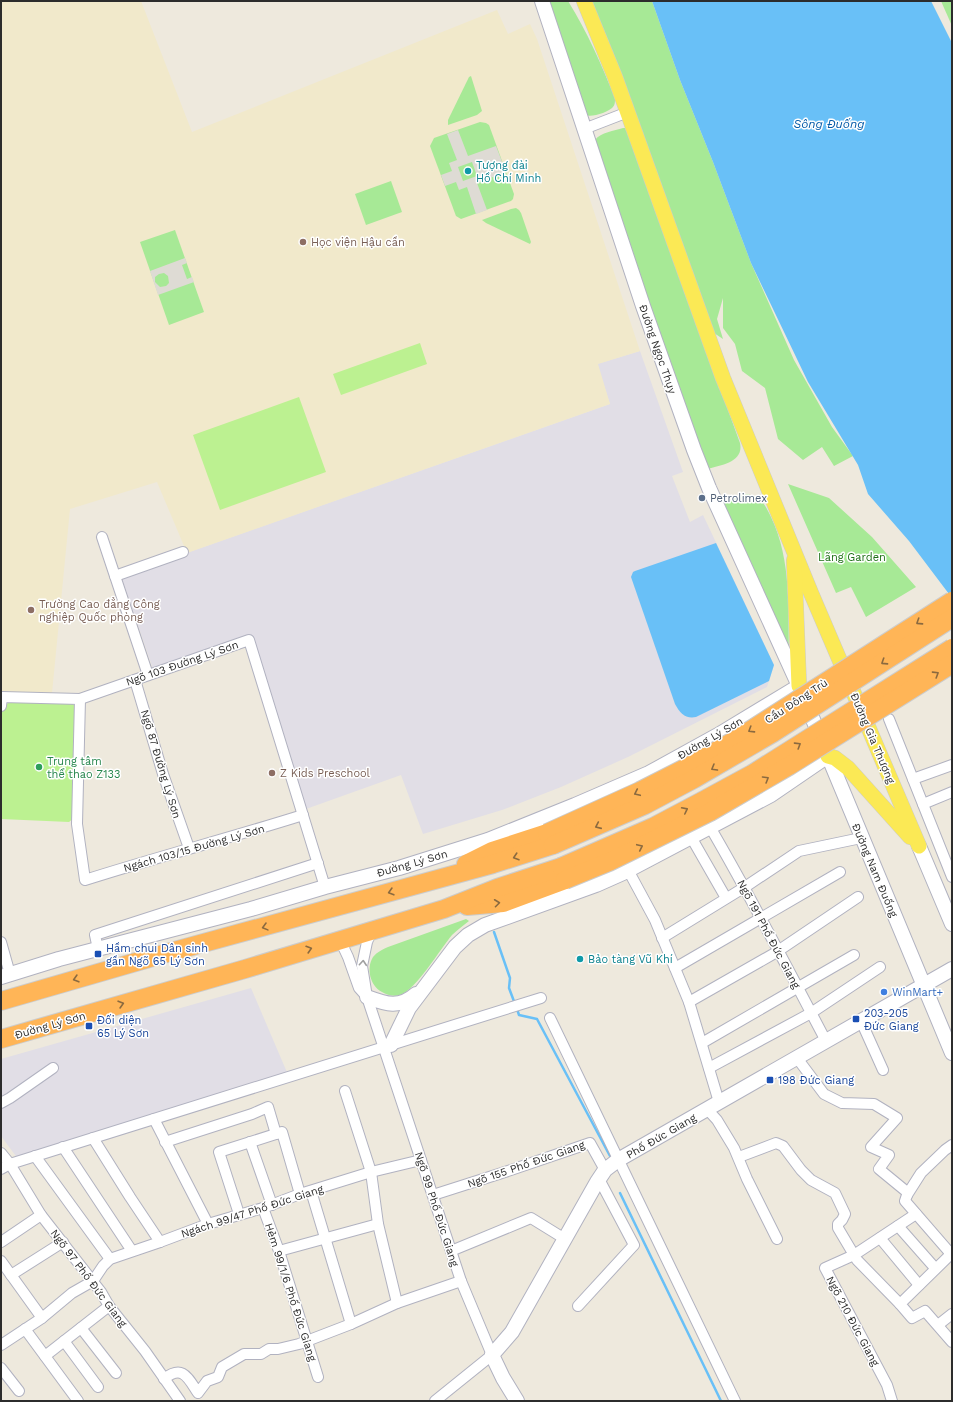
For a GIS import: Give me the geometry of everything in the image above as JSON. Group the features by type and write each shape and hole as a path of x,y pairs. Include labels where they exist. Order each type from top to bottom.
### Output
{"highway":[{"name":"Cầu Đông Trù","path":"550,839 729,744 952,600"},
{"name":"Cầu Đông Trù","path":"550,839 645,805 694,779 773,733 952,618"},
{"path":"563,873 711,797 952,648"},
{"path":"563,873 609,862 710,812 795,762 952,664"},
{"name":"Đường Lý Sơn","path":"1,1001 493,864 550,839"},
{"name":"Đường Lý Sơn","path":"1,1039 340,940 444,908 497,888 563,873"}],"main road":[{"path":"572,1 587,8 615,77 723,378 794,551 799,686"},
{"name":"Đường Gia Thượng","path":"794,551 919,846"},
{"path":"828,756 841,762 848,768 919,846"}],"street":[{"name":"Đường Ngọc Thụy","path":"542,1 655,342 694,450 709,488 799,686"},
{"path":"584,129 628,112"},
{"path":"102,537 148,675"},
{"path":"115,576 183,552"},
{"name":"Ngõ 103 Đường Lý Sơn","path":"1,701 80,698 249,640 275,719 325,887"},
{"name":"Ngõ 87 Đường Lý Sơn","path":"135,680 163,774 189,848"},
{"name":"Đường Nam Đuống","path":"799,686 861,838 952,1053"},
{"name":"Đường Lý Sơn","path":"6,975 399,868 488,840 649,773 718,735 799,686"},
{"name":"Ngách 103/15 Đường Lý Sơn","path":"80,698 76,824 84,880 189,848 248,833 303,815"},
{"name":"Đường Gia Thượng","path":"889,719 952,877"},
{"path":"387,1046 407,1011 461,940 476,930 485,925 596,885 628,870 771,795 828,756"},
{"path":"914,779 952,765"},
{"path":"923,804 952,792"},
{"name":"Ngõ 191 Phố Đức Giang","path":"710,827 745,887 826,1041"},
{"path":"691,837 726,898"},
{"path":"662,938 745,887 799,850 861,838"},
{"name":"Đường Gia Thượng","path":"919,846 952,924"},
{"path":"98,949 95,935 318,863"},
{"path":"628,870 655,920 689,1002 709,1068 713,1106 717,1120 739,1158 747,1179 777,1240"},
{"path":"675,968 840,872"},
{"path":"689,1002 778,951 858,897"},
{"path":"367,997 362,966 367,942 372,930"},
{"path":"340,940 359,988 367,997 389,1004 399,1004 415,996 438,971"},
{"path":"1,942 6,975"},
{"path":"702,1043 854,955"},
{"path":"709,1068 811,1013 880,967"},
{"name":"Phố Đức Giang","path":"492,1355 512,1332 602,1175 618,1160 952,969"},
{"name":"Ngõ 99 Phố Đức Giang","path":"367,997 387,1046 389,1060 461,1281 492,1355"},
{"path":"1,1169 10,1164 541,998"},
{"path":"550,1018 735,1401"},
{"path":"861,1021 883,1070"},
{"path":"797,1058 824,1094 842,1103 874,1104 898,1118 871,1147 889,1155 879,1169 907,1192 907,1195"},
{"path":"1,1103 53,1068"},
{"path":"345,1091 371,1172 378,1224 396,1303"},
{"path":"165,1142 252,1114 268,1107 279,1133 300,1194"},
{"path":"154,1119 208,1224"},
{"path":"239,1214 219,1152 279,1133"},
{"path":"93,1138 160,1242"},
{"name":"Hẻm 99/1/6 Phố Đức Giang","path":"250,1142 279,1251 318,1377"},
{"name":"Ngõ 155 Phố Đức Giang","path":"433,1195 590,1143 602,1175"},
{"path":"739,1158 776,1143 783,1146 801,1170 811,1180 835,1193 845,1214 838,1224 838,1228 857,1260 912,1318 924,1311 952,1342"},
{"path":"900,1304 935,1268 951,1254 905,1201 907,1195 921,1173 952,1145"},
{"path":"64,1147 132,1251"},
{"name":"Ngõ 97 Phố Đức Giang","path":"1,1153 10,1164 41,1215 93,1281 180,1401"},
{"path":"1,1345 42,1318 72,1293 93,1281 103,1266 110,1259 36,1156"},
{"name":"Ngách 99/47 Phố Đức Giang","path":"110,1259 208,1224 300,1194 371,1172 421,1160"},
{"path":"578,1306 634,1245 602,1175"},
{"path":"311,1191 351,1324"},
{"path":"854,1255 916,1214"},
{"path":"1,1242 41,1215"},
{"path":"451,1251 531,1218 565,1239"},
{"path":"279,1251 378,1224"},
{"path":"898,1226 935,1268"},
{"path":"880,1238 919,1285"},
{"path":"11,1275 63,1242"},
{"name":"Ngõ 210 Đức Giang","path":"854,1255 825,1268 887,1385 892,1401"},
{"path":"1,1261 42,1318"},
{"path":"164,1379 170,1374 179,1372 187,1376 198,1393 207,1381 218,1377 222,1367 244,1354 261,1354 269,1349 278,1349 306,1341 351,1324 396,1303 461,1281"},
{"path":"45,1356 110,1306"},
{"path":"938,1326 952,1314"},
{"path":"81,1328 116,1373"},
{"path":"24,1329 78,1401"},
{"path":"64,1341 98,1387"},
{"path":"434,1401 492,1355 503,1378 517,1401"},
{"path":"1,1368 19,1391"}],"shaded area":[{"name":"Học viện Hậu cần","path":"1,1 141,1 192,132 497,10 508,34 530,24 537,39 640,351 598,364 610,404 187,553 157,482 70,509 52,693 1,692"},
{"path":"458,130 468,156 496,146 506,172 477,183 487,210 476,214 467,187 459,190 456,182 445,186 441,175 452,171 449,163 457,160 447,134","holes":["472,162 477,176 463,181 458,167"]},
{"path":"185,258 187,263 182,265 187,279 192,277 194,282 158,295 150,271","holes":["164,273 168,276 169,283 166,286 160,287 155,282 155,277 159,274"]},
{"path":"640,351 683,472 672,476 690,522 703,515 774,665 767,687 628,757 561,787 502,810 423,834 401,775 306,809 252,635 153,669 121,576 610,404 597,364"},
{"path":"251,988 289,1077 18,1159 1,1136 1,1059"}],"green space":[{"path":"545,1 568,1 582,25 615,98 614,106 608,111 596,115 586,115"},
{"path":"590,1 652,1 680,80 751,263 794,360 832,427 853,456 834,466 822,447 803,460 778,439 765,388 742,371 735,344 723,328 723,298 717,319 723,339 714,333"},
{"path":"941,1 952,1 952,26"},
{"path":"471,76 482,111 477,115 448,125 448,120 469,77"},
{"path":"480,122 489,125 514,194 511,201 461,219 456,216 430,146 434,138"},
{"path":"625,128 627,132 740,443 739,455 735,459 731,462 708,469 697,448 595,140 604,133"},
{"path":"391,181 402,212 366,225 355,194"},
{"path":"516,208 521,213 531,242 530,244 482,220"},
{"path":"175,230 204,312 169,325 140,242"},
{"path":"420,343 427,364 341,395 333,374"},
{"path":"299,397 326,472 220,510 193,435"},
{"name":"Lãng Garden","path":"788,484 829,498 872,537 916,587 866,617 851,587 836,593"},
{"path":"742,495 752,495 757,497 769,512 783,551 788,586 789,659 722,502"},
{"name":"Trung tâm thể thao Z133","path":"11,701 73,704 78,710 75,817 69,822 1,819 1,708"},
{"path":"466,919 469,921 452,935 420,978 406,992 398,996 391,995 382,992 375,986 370,976 370,966 373,957 378,952"}],"water":[{"name":"Sông Đuống","path":"652,1 931,1 952,43 952,598 909,541 868,494 858,465 808,382 751,263 680,80"},
{"path":"716,543 774,665 769,681 696,717 689,717 681,713 675,704 631,577 635,571"}],"waterway":[{"path":"494,932 510,978 509,988 515,1004"},
{"path":"517,1009 519,1015 537,1019 610,1156"},
{"path":"620,1193 721,1401"}],"place":[{"name":"Tượng đài Hồ Chí Minh","path":"468,171"},
{"name":"Học viện Hậu cần","path":"303,242"},
{"name":"Petrolimex","path":"702,498"},
{"name":"Trường Cao đẳng Công nghiệp Quốc phòng","path":"31,610"},
{"name":"Trung tâm thể thao Z133","path":"39,767"},
{"name":"Z Kids Preschool","path":"272,773"},
{"name":"Hầm chui Dân sinh gần Ngõ 65 Lý Sơn","path":"98,954"},
{"name":"Bảo tàng Vũ Khí","path":"580,959"},
{"name":"WinMart+","path":"884,992"},
{"name":"203-205 Đức Giang","path":"856,1019"},
{"name":"Đối diện 65 Lý Sơn","path":"89,1026"},
{"name":"198 Đức Giang","path":"770,1080"}]}
